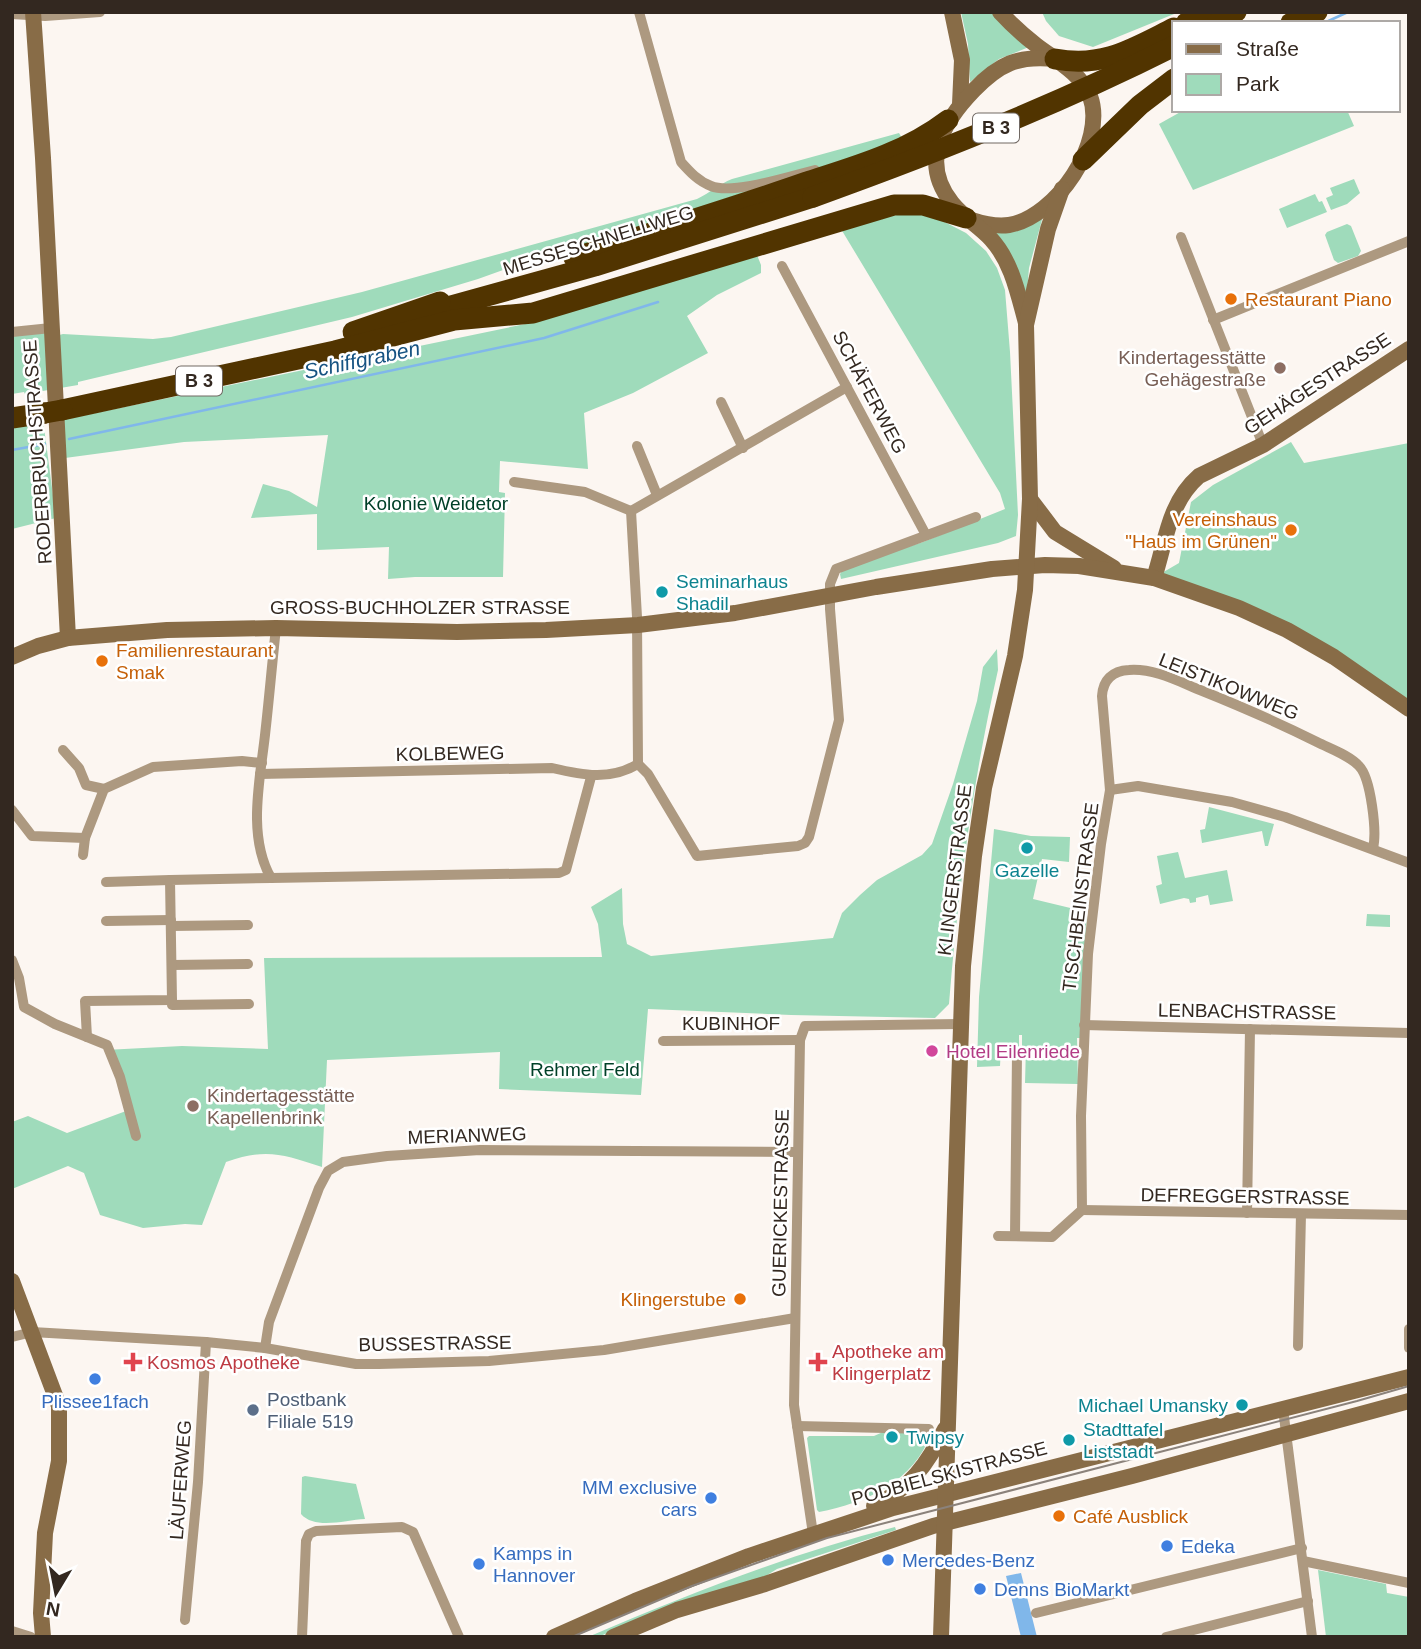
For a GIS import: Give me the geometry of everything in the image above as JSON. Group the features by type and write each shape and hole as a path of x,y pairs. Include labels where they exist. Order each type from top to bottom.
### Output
{"highway":[{"path":"1190,21 1206,12"},
{"path":"1220,21 1236,12"},
{"path":"1296,21 1317,12"},
{"path":"1055,59 1089,62 1116,57 1172,29"},
{"name":"MESSESCHNELLWEG","path":"12,418 53,404 169,374 524,287 674,243 813,197 998,128 1093,87 1172,47"},
{"path":"1083,160 1140,105 1172,81"},
{"path":"352,331 849,168 925,137 954,112"},
{"path":"454,320 533,313 894,205 923,205 966,218"},
{"path":"454,320 524,287"},
{"name":"MESSESCHNELLWEG","path":"12,405 53,404 335,351 454,320"}],"street":[{"path":"12,14 100,12"},
{"path":"639,12 681,162 698,180 712,187 734,189 815,170 849,168"},
{"path":"952,12 962,61 954,112 935,158 937,171 943,190 966,218 989,225 1010,225 1043,208 1062,189 1083,160 1094,115 1090,95 1078,78 1014,27 1000,12"},
{"name":"RODERBRUCHSTRASSE","path":"33,14 68,638"},
{"path":"954,112 998,68 1018,60 1036,57 1055,59"},
{"name":"KLINGERSTRASSE","path":"1026,325 1048,229 1062,189"},
{"name":"KLINGERSTRASSE","path":"941,1637 960,1024 967,911 984,788 1021,622 1030,499 1026,325 1005,259 991,239 966,218"},
{"path":"1181,237 1263,445"},
{"path":"1213,320 1409,240"},
{"name":"SCHÄFERWEG","path":"782,266 926,535"},
{"path":"12,332 51,328"},
{"name":"GEHÄGESTRASSE","path":"1154,578 1171,518 1184,491 1199,476 1263,445 1409,349"},
{"path":"631,511 847,387"},
{"path":"721,402 743,448"},
{"path":"637,446 657,495"},
{"path":"514,482 585,492 631,511"},
{"path":"1030,499 1055,532 1119,571"},
{"path":"631,511 638,625 638,764 648,774 697,856 798,846 805,842 839,720 830,595 832,576 836,569 976,517"},
{"name":"GROSS-BUCHHOLZER STRASSE","path":"12,657 51,641 68,638 167,630 276,628 457,632 638,625 735,613 958,574 1027,567 1079,566 1154,578 1240,608 1287,630 1334,657 1409,709"},
{"path":"271,878 266,869 257,822 276,628"},
{"name":"LEISTIKOWWEG","path":"1110,790 1102,696 1105,682 1118,671 1148,671 1228,701 1354,761 1364,771 1368,784 1375,839 1373,848"},
{"path":"63,750 79,768 86,785 103,789 85,838 83,855"},
{"name":"KOLBEWEG","path":"103,789 153,767 242,761 261,768 552,768 591,777 631,769 638,764"},
{"path":"106,882 559,873 566,870 591,777"},
{"name":"TISCHBEINSTRASSE","path":"1082,1210 1084,1025 1093,899 1110,790 1138,786 1232,803 1285,817 1409,863"},
{"path":"12,810 32,836 85,838"},
{"path":"170,880 172,1005 249,1004"},
{"path":"106,921 248,925"},
{"path":"12,960 23,1007 107,1045 120,1077 136,1136"},
{"path":"172,965 248,964"},
{"path":"87,1037 85,1002 172,1000"},
{"path":"800,1040 805,1026 960,1024"},
{"name":"LENBACHSTRASSE","path":"1084,1025 1409,1033"},
{"path":"1247,1213 1250,1029"},
{"name":"KUBINHOF","path":"663,1041 800,1040"},
{"name":"GUERICKESTRASSE","path":"800,1040 794,1405 813,1534"},
{"path":"1014,1236 1017,1054"},
{"name":"MERIANWEG","path":"265,1348 269,1322 319,1188 328,1171 343,1162 387,1156 480,1150 798,1152"},
{"path":"998,1236 1052,1237 1082,1210"},
{"name":"DEFREGGERSTRASSE","path":"1082,1210 1409,1215"},
{"path":"1298,1346 1301,1214"},
{"path":"12,1281 59,1406 59,1461 45,1533 41,1613 43,1637"},
{"name":"BUSSESTRASSE","path":"12,1337 32,1332 206,1342 265,1348 356,1364 489,1362 604,1350 795,1318"},
{"path":"1409,1329 1409,1348"},
{"name":"LÄUFERWEG","path":"185,1620 198,1482 206,1342"},
{"name":"PODBIELSKISTRASSE","path":"554,1637 635,1601 749,1556 946,1493 1409,1377"},
{"path":"613,1637 677,1610 765,1584 945,1522 1132,1476 1409,1401"},
{"path":"1283,1409 1312,1637"},
{"name":"KLINGERSTRASSE","path":"813,1534 887,1500 901,1490 925,1466 948,1424"},
{"path":"797,1426 929,1429"},
{"path":"302,1637 306,1541 309,1534 316,1531 402,1527 413,1532 459,1637"},
{"path":"1036,1612 1302,1548"},
{"path":"1303,1561 1409,1583"},
{"path":"1166,1637 1308,1601"},
{"path":"1221,1623 1224,1637"},
{"path":"12,1631 31,1637"}],"green space":[{"path":"961,12 991,12 1029,47 999,59 970,82 968,44"},
{"path":"1042,12 1179,12 1093,47 1059,36"},
{"path":"1180,112 1348,112 1354,126 1193,190 1159,124"},
{"path":"899,133 903,140 616,235 352,317 78,382 78,385 12,394 12,332 51,328 52,337 63,334 153,339 171,337 362,292 697,199 732,179"},
{"path":"1354,179 1360,193 1347,204 1331,210 1326,198 1333,195 1330,188"},
{"path":"1315,194 1327,212 1287,228 1279,209"},
{"path":"884,216 933,216 966,233 986,251 997,268 1005,290 1018,515 1016,536 998,543 841,579 840,574 844,568 923,542 1005,509 1000,493 841,229"},
{"path":"1043,216 1029,268 1026,304 992,233"},
{"path":"1347,224 1351,226 1361,251 1358,256 1338,263 1334,260 1325,235"},
{"name":"Kolonie Weidetor","path":"757,255 761,273 717,295 687,316 708,353 633,393 584,413 588,469 500,461 499,492 505,493 503,577 388,579 389,547 317,550 317,514 251,518 263,484 289,491 317,507 328,435 184,442 65,458 61,417 81,416 530,323"},
{"path":"43,420 56,518 12,529 12,429"},
{"path":"1291,442 1304,463 1409,443 1409,709 1334,657 1155,577 1179,563 1191,502 1213,485"},
{"name":"Rehmer Feld","path":"997,649 998,670 968,836 949,1004 935,1018 648,1009 641,1095 499,1089 500,1052 327,1060 322,1167 274,1154 252,1155 226,1162 202,1225 143,1228 100,1215 84,1173 68,1166 12,1189 12,1122 28,1116 67,1133 126,1111 116,1075 105,1050 182,1046 268,1049 264,958 602,957 598,924 591,907 622,888 623,924 627,944 651,956 833,938 842,913 860,895 877,880 922,855 932,844 977,701 983,667"},
{"path":"1209,807 1274,824 1268,846 1265,846 1262,831 1202,843 1200,830 1205,829"},
{"path":"994,829 1031,836 1070,837 1069,862 1042,859 1033,899 1087,912 1080,1038 1077,1038 1078,1084 1025,1083 1026,1047 1022,1047 1022,1035 1019,1035 1019,1047 1001,1047 1000,1066 977,1067 979,997"},
{"path":"1178,852 1185,878 1227,870 1233,901 1210,905 1208,895 1196,898 1196,902 1190,903 1189,899 1184,898 1160,904 1156,886 1162,884 1157,856"},
{"path":"1367,914 1390,915 1390,927 1366,926"},
{"path":"883,1432 931,1433 924,1450 913,1464 887,1487 854,1503 819,1512 807,1438 874,1436"},
{"path":"302,1477 356,1484 365,1519 322,1523 307,1519 301,1514"},
{"path":"895,1527 896,1530 777,1569 764,1577 652,1614 598,1637 588,1637 740,1576"},
{"path":"1318,1570 1386,1584 1387,1593 1409,1597 1409,1637 1326,1637"}],"water":[{"path":"1021,1573 1037,1637 1021,1637 1006,1576"}],"waterway":[{"name":"Schiffgraben","path":"1328,21 1348,12"},
{"name":"Schiffgraben","path":"69,439 544,338 658,302"},
{"name":"Schiffgraben","path":"12,450 45,444"}],"tram line":[{"path":"572,1637 692,1586 827,1538 1409,1386"}],"place":[{"name":"Restaurant Piano","path":"1231,299"},
{"name":"Kindertagesstätte Gehägestraße","path":"1280,368"},
{"name":"Vereinshaus \"Haus im Grünen\"","path":"1291,530"},
{"name":"Seminarhaus Shadil","path":"662,592"},
{"name":"Familienrestaurant Smak","path":"102,661"},
{"name":"Gazelle","path":"1027,848"},
{"name":"Hotel Eilenriede","path":"932,1051"},
{"name":"Kindertagesstätte Kapellenbrink","path":"193,1106"},
{"name":"Klingerstube","path":"740,1299"},
{"name":"Kosmos Apotheke","path":"133,1362"},
{"name":"Apotheke am Klingerplatz","path":"818,1362"},
{"name":"Plissee1fach","path":"95,1379"},
{"name":"Michael Umansky","path":"1242,1405"},
{"name":"Postbank Filiale 519","path":"253,1410"},
{"name":"Twipsy","path":"892,1437"},
{"name":"Stadttafel Liststadt","path":"1069,1440"},
{"name":"MM exclusive cars","path":"711,1498"},
{"name":"Café Ausblick","path":"1059,1516"},
{"name":"Edeka","path":"1167,1546"},
{"name":"Mercedes-Benz","path":"888,1560"},
{"name":"Kamps in Hannover","path":"479,1564"},
{"name":"Denns BioMarkt","path":"980,1589"}]}
